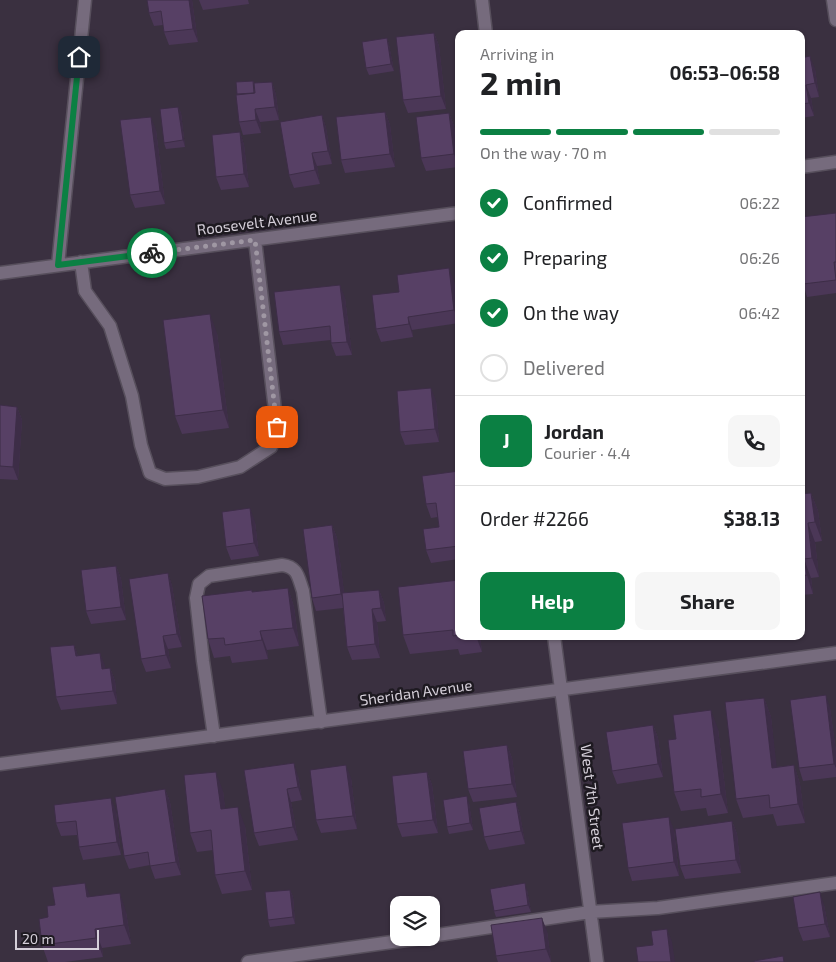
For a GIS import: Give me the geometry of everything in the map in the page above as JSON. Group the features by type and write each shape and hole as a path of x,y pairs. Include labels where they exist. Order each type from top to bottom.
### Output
{"street":[{"path":"58,265 85,0"},
{"path":"482,0 486,30"},
{"path":"833,0 836,20"},
{"path":"805,166 836,162"},
{"name":"Roosevelt Avenue","path":"0,273 455,214"},
{"path":"81,262 85,291 110,326 132,396 141,445 150,473 165,479 198,478 240,467 271,447 277,427 255,240"},
{"path":"214,736 196,598 199,584 209,576 273,566 290,566 296,571 303,591 321,722"},
{"name":"West 7th Street","path":"555,640 597,962"},
{"name":"Sheridan Avenue","path":"0,764 836,653"},
{"path":"440,935 590,912 658,908 836,884"},
{"path":"248,962 390,942"}],"building":[{"path":"147,0 189,0 193,29 164,32 161,11 149,13"},
{"path":"434,33 441,96 403,100 396,37"},
{"path":"387,38 391,64 366,68 362,42"},
{"path":"810,56 815,83 806,85 809,103 805,104 805,57"},
{"path":"253,81 254,93 237,94 236,82"},
{"path":"272,82 275,107 255,109 256,120 239,122 236,95 255,93 254,83"},
{"path":"178,107 183,140 164,143 160,109"},
{"path":"385,112 390,154 341,160 336,117"},
{"path":"449,113 454,154 421,158 416,117"},
{"path":"322,115 328,151 312,153 315,170 289,175 280,122"},
{"path":"151,117 160,191 130,195 120,120"},
{"path":"240,132 244,174 216,177 212,135"},
{"path":"836,213 836,262 834,262 836,280 805,284 805,217"},
{"path":"449,268 454,310 408,317 409,324 376,329 372,295 399,292 397,275"},
{"path":"340,285 347,342 331,343 330,326 279,332 274,292"},
{"path":"210,314 223,410 175,416 163,320"},
{"path":"431,388 435,429 400,432 397,391"},
{"path":"0,405 17,407 13,467 0,466"},
{"path":"455,472 455,546 426,550 423,529 439,527 436,503 426,504 422,476"},
{"path":"811,493 815,522 808,523 812,558 805,559 805,494"},
{"path":"250,508 254,543 226,547 222,512"},
{"path":"332,525 341,594 312,598 303,529"},
{"path":"116,566 121,607 86,611 81,570"},
{"path":"168,573 177,634 163,636 166,655 141,659 129,579"},
{"path":"455,580 455,636 453,636 453,630 403,635 398,587"},
{"path":"288,588 293,628 260,631 262,640 225,645 224,638 208,639 202,596"},
{"path":"379,590 381,608 372,609 375,644 347,647 342,593"},
{"path":"74,645 76,656 100,653 102,669 110,668 113,691 56,697 50,647"},
{"path":"826,695 834,764 799,768 790,700"},
{"path":"764,698 772,768 794,765 798,804 770,808 769,795 736,799 725,702"},
{"path":"711,710 721,794 701,797 701,789 674,792 668,740 676,739 673,715"},
{"path":"653,725 658,764 612,771 606,732"},
{"path":"507,745 512,784 468,789 463,751"},
{"path":"294,763 298,787 287,789 293,827 254,833 244,770"},
{"path":"346,765 353,816 316,820 310,770"},
{"path":"216,772 221,809 238,807 245,871 215,875 211,830 190,833 184,775"},
{"path":"427,772 433,820 397,824 392,776"},
{"path":"165,789 176,862 150,866 148,852 124,856 115,797"},
{"path":"467,796 470,823 447,827 443,800"},
{"path":"111,798 117,842 79,847 76,821 56,823 54,805"},
{"path":"516,802 521,831 484,837 479,808"},
{"path":"669,817 674,862 628,868 622,823"},
{"path":"732,821 736,860 680,866 675,829"},
{"path":"85,883 87,897 120,893 124,925 95,929 96,938 42,945 39,919 48,917 47,906 55,905 52,887"},
{"path":"525,883 528,905 494,911 490,889"},
{"path":"290,890 293,917 268,920 265,892"},
{"path":"820,892 825,924 798,928 793,897"},
{"path":"542,918 546,949 496,956 491,925"},
{"path":"667,929 671,962 638,962 636,947 653,945 651,931"},
{"path":"783,956 784,962 754,962 754,961"}],"way so far":[{"path":"152,253 255,240 277,427"}],"route":[{"path":"79,57 58,265 152,253"}]}
